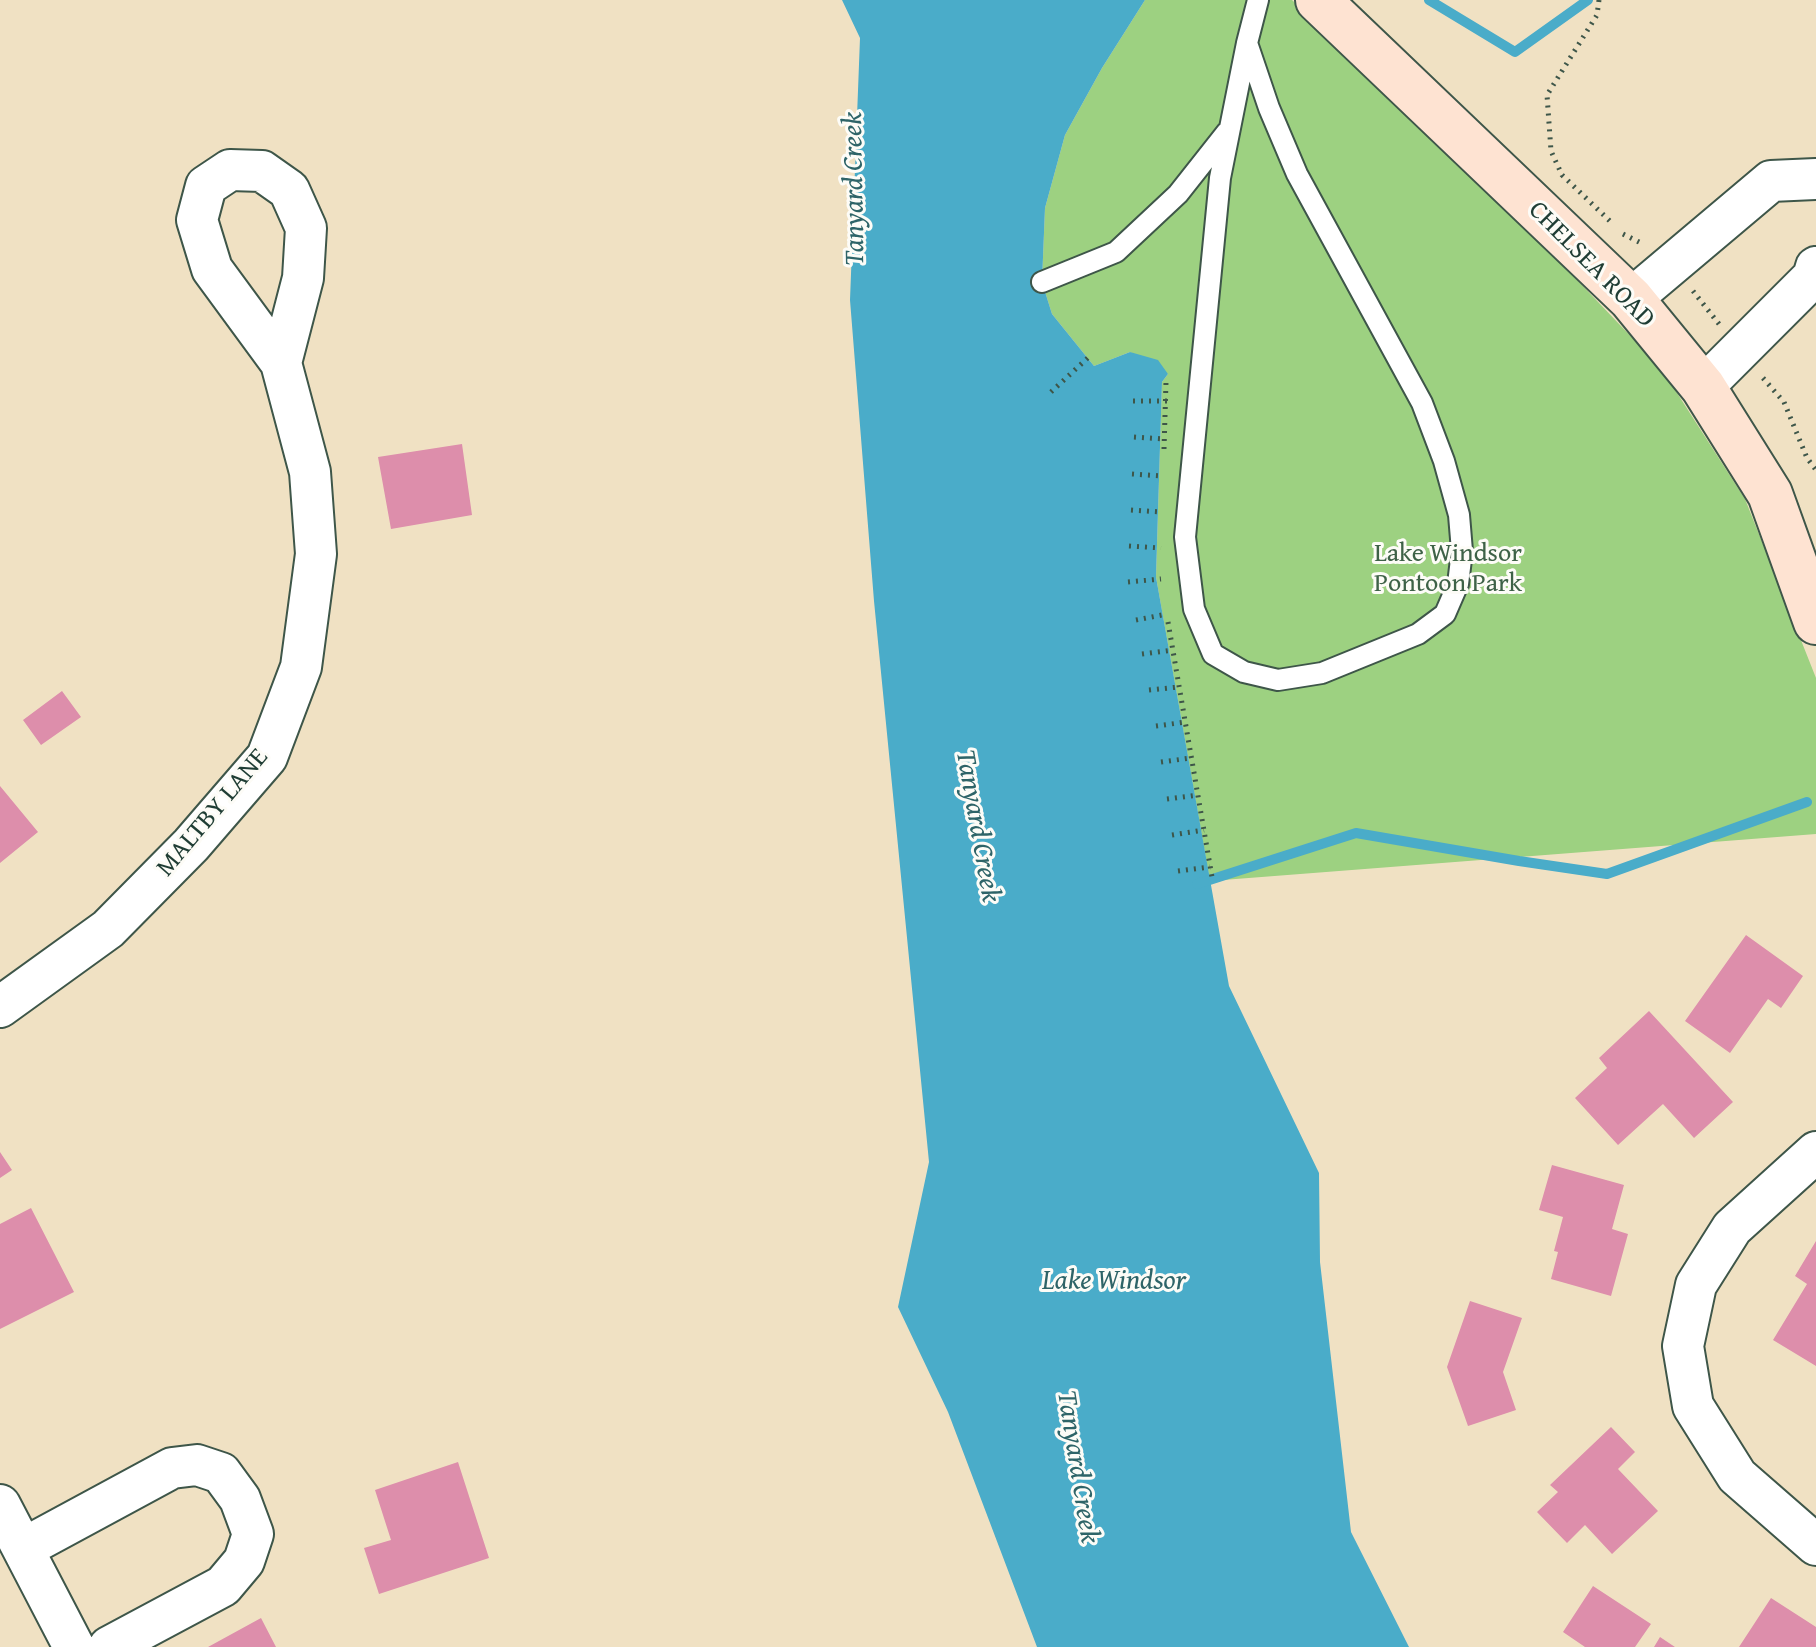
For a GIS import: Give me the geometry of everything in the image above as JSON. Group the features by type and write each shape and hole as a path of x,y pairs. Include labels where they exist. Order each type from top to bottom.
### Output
{"street":[{"name":"CHELSEA ROAD","path":"1318,0 1631,299 1703,387 1770,494 1816,622"},
{"path":"1631,299 1771,181 1816,179"},
{"path":"1703,387 1813,277 1816,267"},
{"name":"MALTBY LANE","path":"0,1007 108,929 191,845 267,757 301,667 316,554 310,472 281,363"},
{"path":"1816,1152 1732,1228 1696,1285 1683,1346 1693,1406 1737,1476 1816,1545"},
{"path":"24,1548 172,1468 197,1465 221,1473 240,1499 253,1534 244,1561 223,1586 109,1647"},
{"path":"0,1505 74,1647"}],"lane":[{"path":"1247,43 1269,108 1297,174 1422,403 1444,461 1459,515 1462,551 1458,584 1445,614 1418,634 1322,673 1278,680 1244,672 1213,654 1194,609 1185,537 1220,178 1247,43 1258,0"},
{"path":"1042,282 1116,252 1178,194 1230,129"}],"path":[{"path":"1599,0 1597,15 1547,95 1551,151 1562,175 1625,237 1646,245"},
{"path":"1689,287 1729,335"},
{"path":"1051,392 1092,354"},
{"path":"1753,367 1784,402 1807,458 1816,470"},
{"path":"1133,401 1165,401"},
{"path":"1134,437 1164,439"},
{"path":"1132,474 1163,476"},
{"path":"1131,510 1162,512"},
{"path":"1129,546 1162,548"},
{"path":"1128,582 1161,579"},
{"path":"1136,620 1167,614"},
{"path":"1142,654 1173,650"},
{"path":"1149,690 1179,687"},
{"path":"1156,726 1186,722"},
{"path":"1161,762 1191,758"},
{"path":"1167,799 1198,795"},
{"path":"1172,835 1204,830"},
{"path":"1178,871 1210,867"}],"green space":[{"name":"Lake Windsor Pontoon Park","path":"1145,0 1292,0 1558,260 1661,368 1745,499 1816,678 1816,834 1210,881 1156,577 1162,382 1168,374 1130,352 1094,366 1052,314 1042,282 1045,208 1065,135"}],"water":[{"name":"Lake Windsor","path":"842,0 1145,0 1065,135 1045,208 1042,282 1052,314 1094,366 1130,352 1158,360 1168,374 1162,382 1156,577 1229,986 1319,1173 1320,1262 1351,1532 1409,1647 1037,1647 948,1412 898,1307 929,1162 874,601 850,300 860,38"}],"building":[{"path":"462,444 472,515 391,529 378,457"},
{"path":"62,691 81,717 41,745 23,720"},
{"path":"0,786 38,832 0,863"},
{"path":"1746,935 1803,976 1781,1008 1768,999 1730,1053 1685,1021"},
{"path":"1649,1011 1733,1102 1694,1138 1663,1104 1618,1145 1575,1098 1607,1068 1599,1058"},
{"path":"0,1152 12,1170 0,1178"},
{"path":"1552,1165 1624,1185 1612,1229 1628,1234 1611,1296 1551,1279 1563,1217 1539,1210"},
{"path":"31,1208 74,1292 0,1329 0,1224"},
{"path":"1816,1241 1816,1366 1773,1340 1807,1284 1795,1276"},
{"path":"1470,1301 1522,1318 1503,1372 1516,1410 1468,1426 1447,1367"},
{"path":"1611,1427 1635,1452 1618,1469 1658,1511 1612,1554 1585,1525 1567,1543 1537,1512 1558,1492 1550,1485"},
{"path":"458,1462 489,1558 379,1594 364,1548 391,1540 375,1490"},
{"path":"1593,1586 1651,1624 1635,1647 1585,1647 1563,1632"},
{"path":"1771,1598 1816,1627 1816,1647 1739,1647"},
{"path":"261,1618 276,1647 208,1647"},
{"path":"1660,1637 1675,1647 1654,1647"}],"waterway":[{"path":"1429,0 1515,52 1588,0"},
{"path":"1197,884 1356,833 1607,874 1807,802"}],"water label":[{"name":"Tanyard Creek","path":"855,189"},
{"name":"Tanyard Creek","path":"977,826"},
{"name":"Tanyard Creek","path":"1077,1467"}]}
